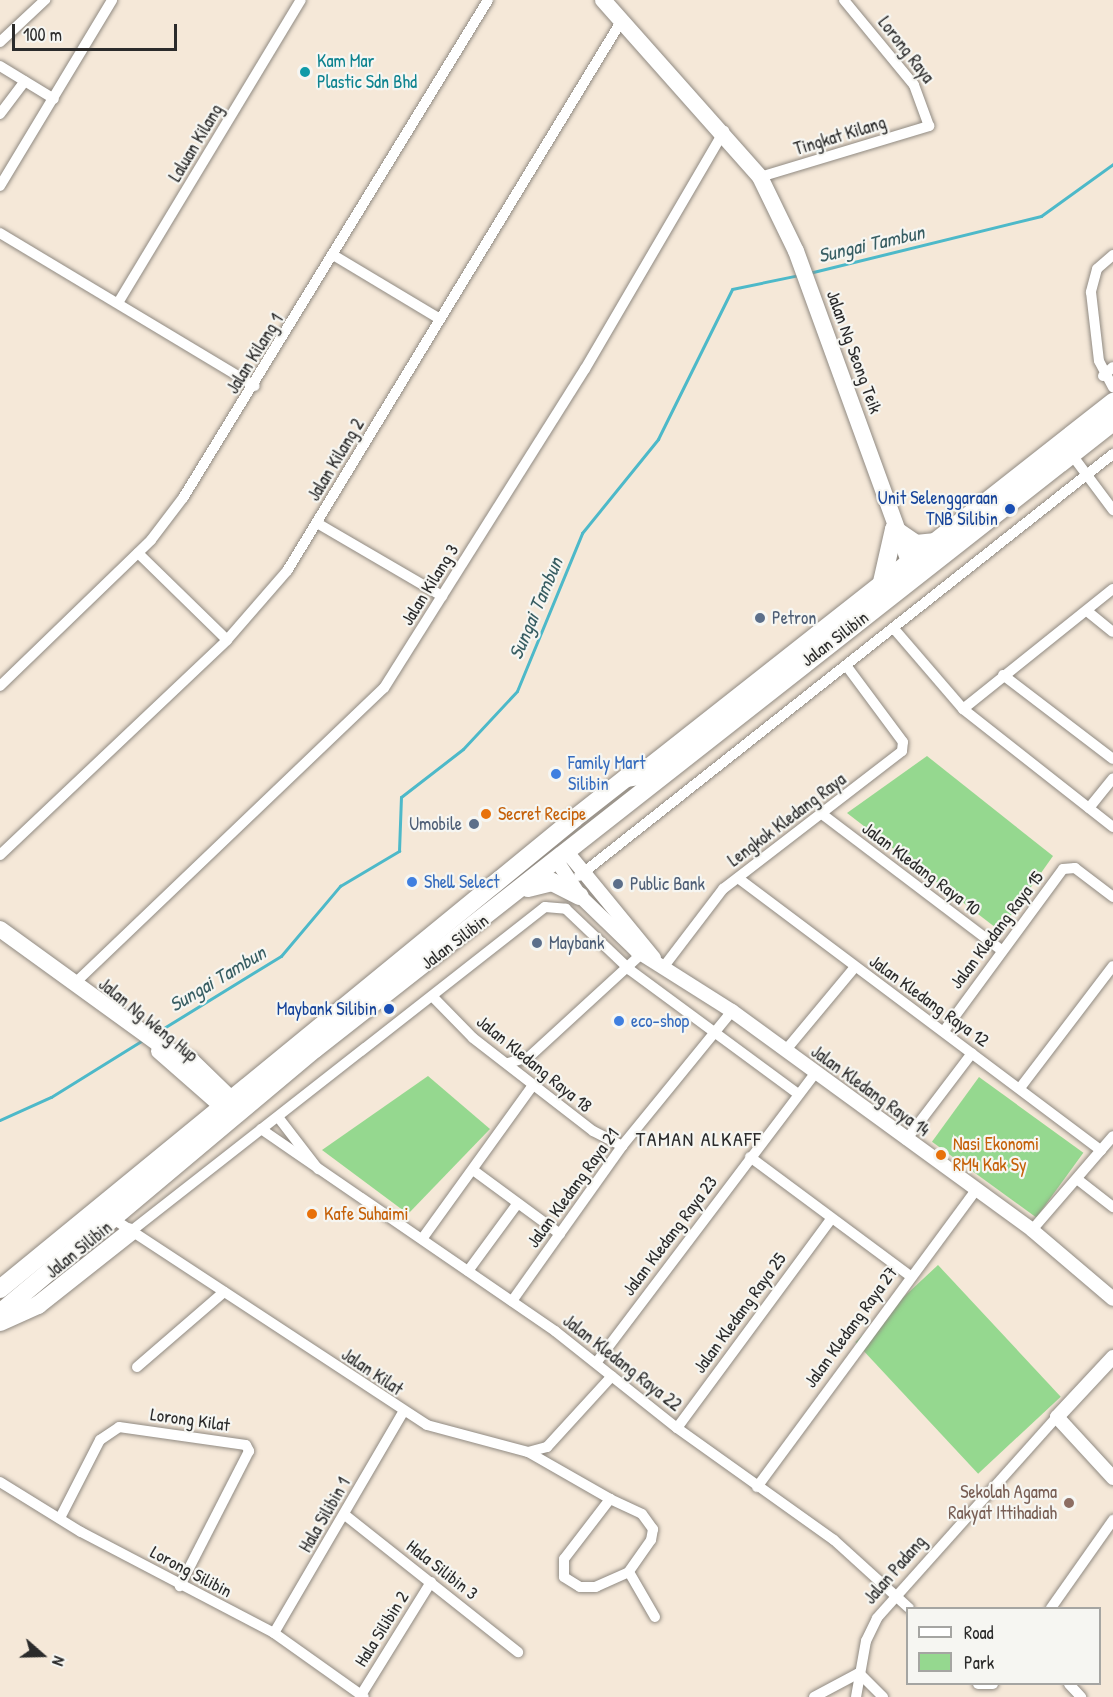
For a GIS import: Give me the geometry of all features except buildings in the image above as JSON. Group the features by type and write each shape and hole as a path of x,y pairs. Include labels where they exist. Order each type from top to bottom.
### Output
{"main road":[{"name":"Jalan Ng Seong Teik","path":"603,0 724,131 760,177 796,251 894,529 909,562"},
{"path":"1043,458 1062,451 1072,455 1076,438 1112,401"},
{"name":"Jalan Silibin","path":"0,1289 227,1107 434,932 626,778 638,776 1043,458 1112,401"},
{"name":"Jalan Silibin","path":"0,1313 115,1220 227,1107 524,890 560,853 1072,455"},
{"path":"879,586 891,560 894,529 916,544 936,542"},
{"path":"909,562 921,568 936,562"},
{"path":"434,932 476,909 560,853 638,776"},
{"path":"524,890 552,882 575,890"},
{"name":"Jalan Ng Weng Hup","path":"0,929 165,1051 192,1061 227,1107"},
{"path":"69,1233 103,1218 115,1220"},
{"path":"0,1322 38,1305 130,1232"}],"street":[{"path":"0,42 45,0"},
{"path":"0,186 112,0"},
{"name":"Laluan Kilang","path":"118,303 302,0"},
{"name":"Jalan Kilang 1","path":"0,686 138,553 183,498 335,256 488,0"},
{"name":"Lorong Raya","path":"844,0 914,85 929,126"},
{"name":"Jalan Kilang 2","path":"0,855 258,609 317,523 622,20"},
{"path":"0,66 54,99"},
{"path":"0,114 25,81"},
{"name":"Tingkat Kilang","path":"760,177 929,126"},
{"name":"Jalan Kilang 3","path":"77,986 362,713 442,596 724,131"},
{"path":"0,233 255,386"},
{"path":"1112,401 1103,376 1091,292 1096,269 1113,255"},
{"path":"335,256 440,319"},
{"path":"1103,376 1113,367"},
{"name":"Jalan Silibin","path":"575,890 584,872 896,631 1113,454"},
{"path":"1072,455 1113,510"},
{"path":"317,523 442,596"},
{"path":"138,553 227,640"},
{"path":"963,709 1113,589"},
{"path":"1087,611 1113,632"},
{"path":"896,631 963,709 1113,827"},
{"name":"Lengkok Kledang Raya","path":"529,1057 630,970 653,956 738,878 902,752 903,742 848,668"},
{"path":"1003,675 1113,759"},
{"path":"1089,808 1113,778"},
{"name":"Jalan Kledang Raya 10","path":"822,814 1001,950"},
{"name":"Jalan Kledang Raya 14","path":"560,853 584,872 653,956"},
{"name":"Jalan Kledang Raya 14","path":"560,853 575,890 653,956 1032,1230 1113,1299"},
{"name":"Jalan Kledang Raya 15","path":"944,1031 1001,950 1068,867 1113,897"},
{"name":"Jalan Kledang Raya 12","path":"738,878 1101,1151"},
{"path":"130,1232 433,997 545,907 566,909 630,970 717,1031 798,1094"},
{"path":"1020,1088 1113,966"},
{"path":"785,1051 855,967"},
{"name":"Jalan Kledang Raya 18","path":"433,997 473,1038 531,1083 622,1146"},
{"name":"Jalan Kledang Raya 21","path":"512,1301 622,1146 732,1011"},
{"path":"906,1140 972,1053"},
{"path":"422,1239 531,1083 529,1057 508,1063"},
{"name":"Jalan Kledang Raya 23","path":"596,1363 815,1073"},
{"name":"Jalan Kledang Raya 22","path":"278,1117 319,1169"},
{"name":"Jalan Kledang Raya 22","path":"261,1129 512,1301 596,1363 677,1428 834,1540 897,1594 908,1607"},
{"path":"1032,1230 1113,1136"},
{"path":"750,1157 909,1275"},
{"path":"472,1170 560,1234"},
{"path":"1077,1179 1113,1207"},
{"name":"Jalan Kledang Raya 27","path":"757,1487 909,1275 976,1190"},
{"path":"468,1271 518,1203"},
{"name":"Jalan Kledang Raya 25","path":"677,1428 831,1219"},
{"name":"Jalan Kilat","path":"115,1220 403,1413 427,1425 528,1452 610,1499 642,1514 653,1529 629,1572"},
{"name":"Jalan Kledang Raya 14","path":"1090,1278 1113,1310"},
{"path":"137,1367 224,1292"},
{"name":"Jalan Padang","path":"1093,1379 1113,1348"},
{"name":"Jalan Padang","path":"856,1697 859,1673 877,1618 1113,1357"},
{"path":"528,1452 547,1448 612,1376"},
{"name":"Hala Silibin 1","path":"274,1634 403,1413"},
{"path":"1057,1417 1113,1478"},
{"name":"Lorong Kilat","path":"60,1518 100,1440 119,1427 246,1445 249,1451 180,1586"},
{"name":"Lorong Silibin","path":"0,1482 180,1586 274,1634 362,1696"},
{"path":"610,1499 561,1568 570,1583 588,1588 629,1572 655,1617"},
{"name":"Hala Silibin 3","path":"345,1515 518,1652"},
{"path":"1052,1607 1113,1520"},
{"name":"Hala Silibin 2","path":"362,1696 431,1582"},
{"path":"814,1697 859,1673 882,1697"},
{"path":"1071,1685 1081,1697"}],"green space":[{"path":"927,756 1053,856 1000,931 847,813"},
{"path":"428,1076 490,1129 408,1214 322,1150"},
{"path":"979,1077 1083,1153 1036,1218 932,1142"},
{"path":"938,1265 1061,1397 978,1474 855,1342"}],"waterway":[{"name":"Sungai Tambun","path":"809,273 1041,216 1113,164"},
{"name":"Sungai Tambun","path":"154,1034 281,956 340,886 399,851 401,797 463,749 517,691 582,533 658,439 732,289 799,275"},
{"name":"Sungai Tambun","path":"0,1120 51,1097 143,1040"}],"place":[{"name":"Kam Mar Plastic Sdn Bhd","path":"305,72"},
{"name":"Unit Selenggaraan TNB Silibin","path":"1010,509"},
{"name":"Petron","path":"760,618"},
{"name":"Family Mart Silibin","path":"556,774"},
{"name":"Secret Recipe","path":"486,814"},
{"name":"Umobile","path":"474,824"},
{"name":"Shell Select","path":"412,882"},
{"name":"Public Bank","path":"618,884"},
{"name":"Maybank","path":"537,943"},
{"name":"Maybank Silibin","path":"389,1009"},
{"name":"eco-shop","path":"619,1021"},
{"name":"Nasi Ekonomi RM4 Kak Sy","path":"941,1155"},
{"name":"Kafe Suhaimi","path":"312,1214"},
{"name":"Sekolah Agama Rakyat Ittihadiah","path":"1069,1503"}],"district":[{"name":"TAMAN ALKAFF","path":"699,1138"}]}
